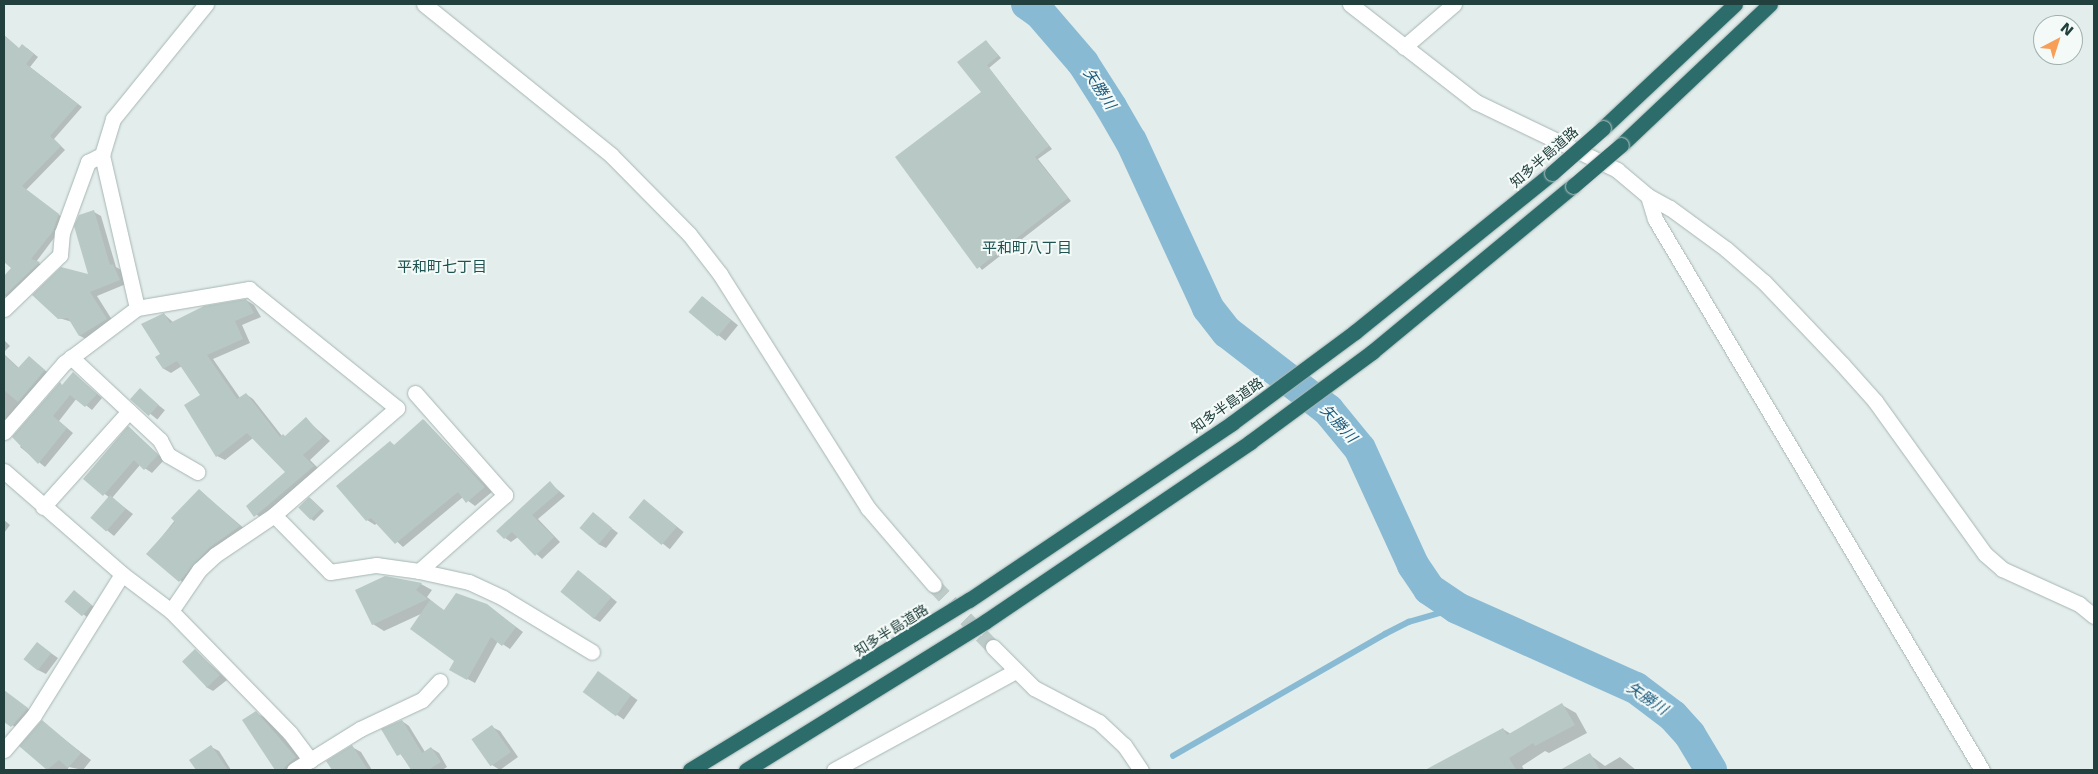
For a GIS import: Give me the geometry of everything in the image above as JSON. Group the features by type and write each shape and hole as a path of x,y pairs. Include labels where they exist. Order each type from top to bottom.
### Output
{"highway":[{"name":"知多半島道路","path":"690,770 969,600 1232,423 1355,332 1552,173 1603,128 1735,4"},
{"path":"746,770 986,621 1250,442 1372,352 1622,145 1770,4"}],"street":[{"path":"137,308 102,155 113,119 206,4"},
{"path":"424,4 611,156 689,234 720,274 868,508 934,585"},
{"path":"1350,4 1476,102 1617,170 1648,196 1670,208 1749,269 1842,364 1875,401 1985,554 2002,569 2079,604 2094,616"},
{"path":"1404,47 1454,4"},
{"path":"4,308 60,255 62,233 88,162 102,155"},
{"path":"1648,196 1655,219 1982,770"},
{"path":"4,432 71,357 137,308 249,289 397,408 274,515 215,555 200,570 171,611"},
{"path":"71,357 160,440 168,455 198,472"},
{"path":"415,393 505,495 419,571"},
{"path":"43,507 129,411"},
{"path":"4,471 122,574 171,611 290,733 310,760"},
{"path":"274,515 330,572 376,565 419,571 469,582 503,598 592,652"},
{"path":"4,750 34,715 122,574"},
{"path":"993,647 1014,672 1034,688 1099,722 1124,745 1141,770"},
{"path":"834,770 1014,672"},
{"path":"294,770 360,729 422,700 433,692 440,681"}],"building":[{"path":"4,35 19,48 22,44 34,54 26,64 78,104 50,136 61,146 22,186 59,214 53,231 31,259 40,262 4,296 4,276 11,268 4,262"},
{"path":"986,40 998,56 987,65 1049,146 1035,157 1068,198 977,269 895,157 981,92 957,62"},
{"path":"94,210 110,265 113,264 120,280 90,292 107,319 79,336 68,318 58,319 32,295 61,267 88,274 74,226 79,215"},
{"path":"702,296 731,320 718,337 689,312"},
{"path":"246,299 254,313 235,321 243,339 207,355 237,399 246,393 280,437 283,434 285,436 306,417 323,437 303,455 314,466 254,517 246,506 285,472 247,433 216,457 184,405 200,395 177,361 163,369 155,357 160,354 141,324 164,313 170,323 204,306"},
{"path":"4,355 18,368 29,356 45,370 18,402 4,390"},
{"path":"73,372 97,394 85,407 70,395 53,416 67,428 38,464 12,437 60,382 62,385"},
{"path":"140,388 159,405 149,416 130,399"},
{"path":"423,419 485,487 466,503 458,492 395,544 371,518 366,521 336,486 390,441 394,445"},
{"path":"128,426 158,455 144,470 134,460 103,496 83,479"},
{"path":"550,481 559,492 532,515 554,537 535,556 512,532 504,539 496,531"},
{"path":"199,489 240,526 209,548 179,582 146,554 175,522 171,518"},
{"path":"110,495 126,509 106,531 90,518"},
{"path":"309,497 321,509 310,520 298,508"},
{"path":"644,499 677,527 662,545 629,517"},
{"path":"593,512 612,528 599,544 580,528"},
{"path":"578,570 611,597 594,619 560,592"},
{"path":"385,576 422,583 416,590 428,599 372,625 355,590"},
{"path":"74,590 92,605 82,616 64,601"},
{"path":"456,593 487,604 516,627 502,646 491,637 467,680 449,670 454,661 410,629 430,600 444,610"},
{"path":"37,642 51,653 38,670 23,659"},
{"path":"195,649 220,675 207,687 182,662"},
{"path":"598,671 631,695 616,716 583,692"},
{"path":"4,690 28,708 11,727 4,722"},
{"path":"1562,703 1575,725 1535,746 1533,743 1509,758 1516,770 1425,770 1503,728 1507,735"},
{"path":"256,711 296,757 282,770 275,770 242,720"},
{"path":"42,720 81,753 68,768 59,760 47,770 19,746"},
{"path":"402,720 422,753 431,747 441,762 428,770 411,770 401,754 397,756 381,729"},
{"path":"492,725 511,752 490,766 472,739"},
{"path":"211,745 228,770 196,770 189,760"},
{"path":"352,745 368,770 332,770 326,761"},
{"path":"1590,753 1600,770 1560,770"}],"waterway":[{"name":"矢勝川","path":"1027,4 1040,13 1083,63 1111,107 1131,141 1208,308 1227,332 1328,410 1360,449 1413,565 1429,589 1457,608 1636,688 1673,716 1690,735 1711,770"},
{"path":"1173,756 1385,634 1409,622 1457,608"}],"tunnel":[{"path":"934,585 993,647"}],"district":[{"name":"平和町八丁目","path":"1027,249"},
{"name":"平和町七丁目","path":"442,268"}]}
